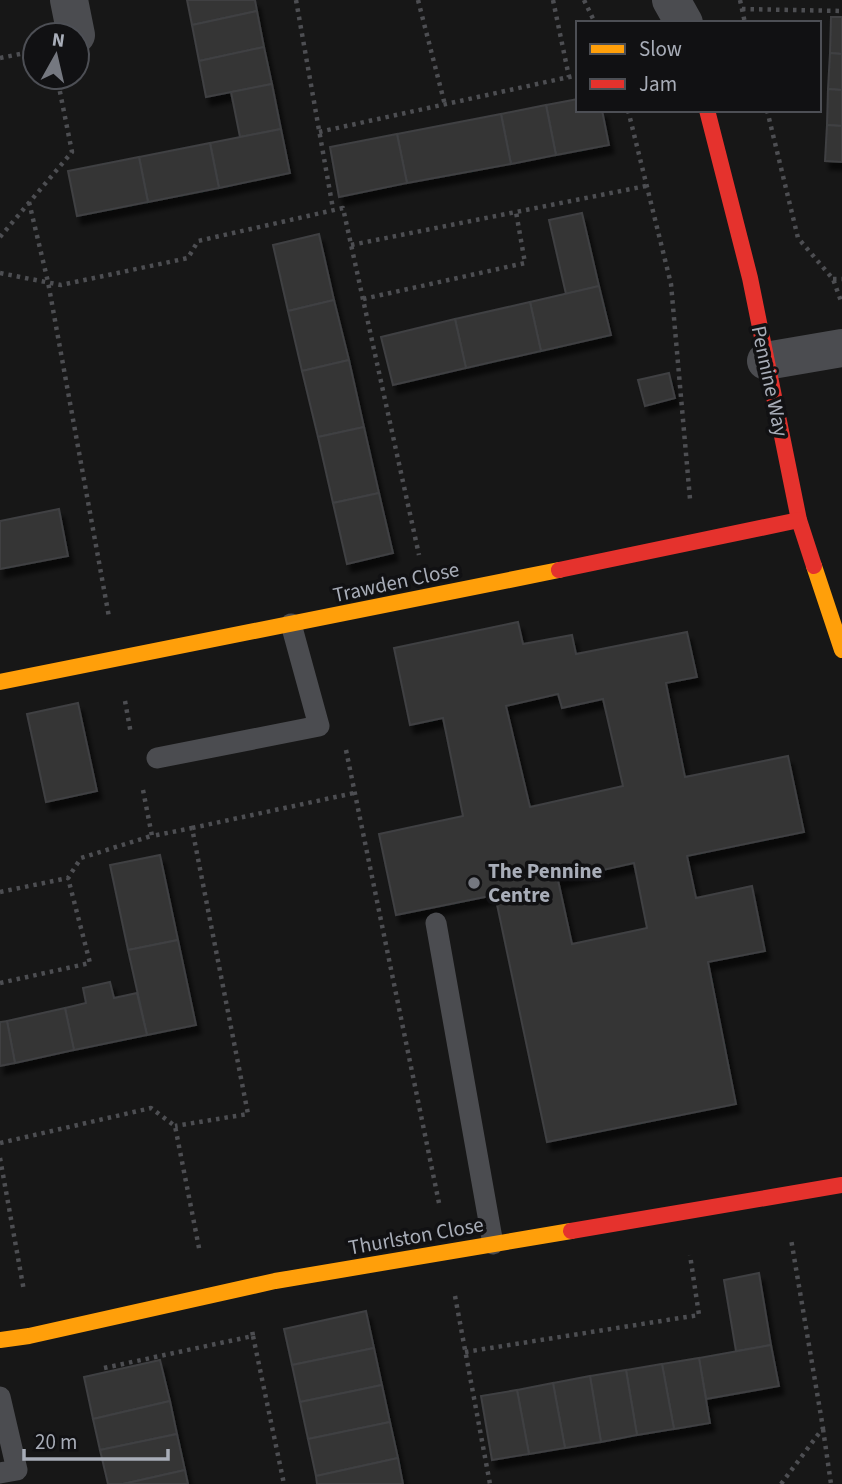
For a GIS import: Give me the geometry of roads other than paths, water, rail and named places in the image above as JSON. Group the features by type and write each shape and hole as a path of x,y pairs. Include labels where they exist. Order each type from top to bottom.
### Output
{"street":[{"path":"69,0 73,21"},
{"path":"671,0 683,21"},
{"name":"Pennine Way","path":"708,112 750,278 799,520 842,650"},
{"path":"766,361 842,348"},
{"name":"Trawden Close","path":"0,681 429,597 799,520"},
{"name":"Thurlston Close","path":"0,1340 275,1281 842,1185"}],"lane":[{"path":"157,758 319,726 291,624"},
{"path":"436,923 494,1244"},
{"path":"0,1397 17,1469 0,1473"}],"place":[{"name":"The Pennine Centre","path":"474,883"}]}
